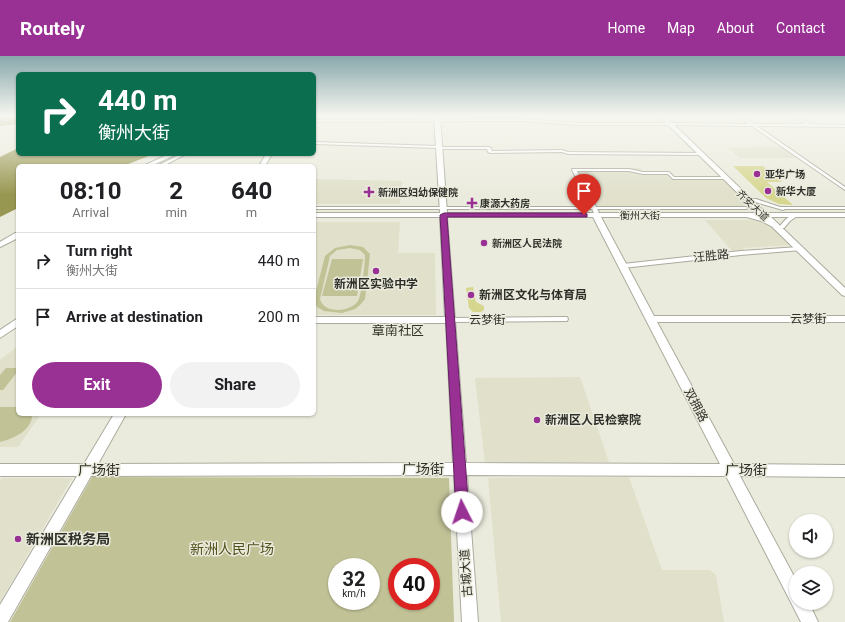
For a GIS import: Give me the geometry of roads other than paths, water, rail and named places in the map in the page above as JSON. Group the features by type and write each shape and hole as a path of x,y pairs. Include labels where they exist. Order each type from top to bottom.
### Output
{"street":[{"name":"古城大道","path":"439,142 470,622"},
{"name":"齐安大道","path":"690,142 726,178 752,200"},
{"name":"齐安大道","path":"691,142 752,200 799,249 845,293"},
{"path":"777,142 845,189"},
{"path":"316,143 439,148 489,148 490,152 562,151 568,153 701,154"},
{"path":"151,164 169,156"},
{"path":"163,164 180,156"},
{"name":"双拥路","path":"726,178 673,178 669,173 574,170 622,266 789,583"},
{"path":"746,212 752,200 796,214"},
{"path":"316,208 443,212"},
{"path":"778,208 845,208"},
{"name":"衡州大街","path":"316,214 443,212 746,212 766,214"},
{"name":"衡州大街","path":"595,212 845,214"},
{"path":"737,212 746,212 779,227 796,214"},
{"name":"齐安大道","path":"779,227 845,286"},
{"path":"0,246 16,236"},
{"path":"0,246 16,240"},
{"name":"汪胜路","path":"622,266 742,252 799,249"},
{"name":"云梦街","path":"316,320 564,319"},
{"name":"云梦街","path":"650,319 845,319"},
{"path":"0,335 16,323"},
{"path":"0,620 119,416"},
{"name":"广场街","path":"0,470 460,469 845,471"},
{"path":"804,610 810,622"}],"place":[{"name":"亚华广场","path":"757,174"},
{"name":"新华大厦","path":"768,191"},
{"name":"新洲区妇幼保健院","path":"369,192"},
{"name":"康源大药房","path":"472,203"},
{"name":"新洲区人民法院","path":"484,243"},
{"name":"新洲区实验中学","path":"376,271"},
{"name":"新洲区文化与体育局","path":"471,295"},
{"name":"新洲区人民检察院","path":"537,420"},
{"name":"新洲区税务局","path":"18,539"}],"district":[{"name":"章南社区","path":"398,330"}],"park label":[{"name":"新洲人民广场","path":"232,549"}]}
